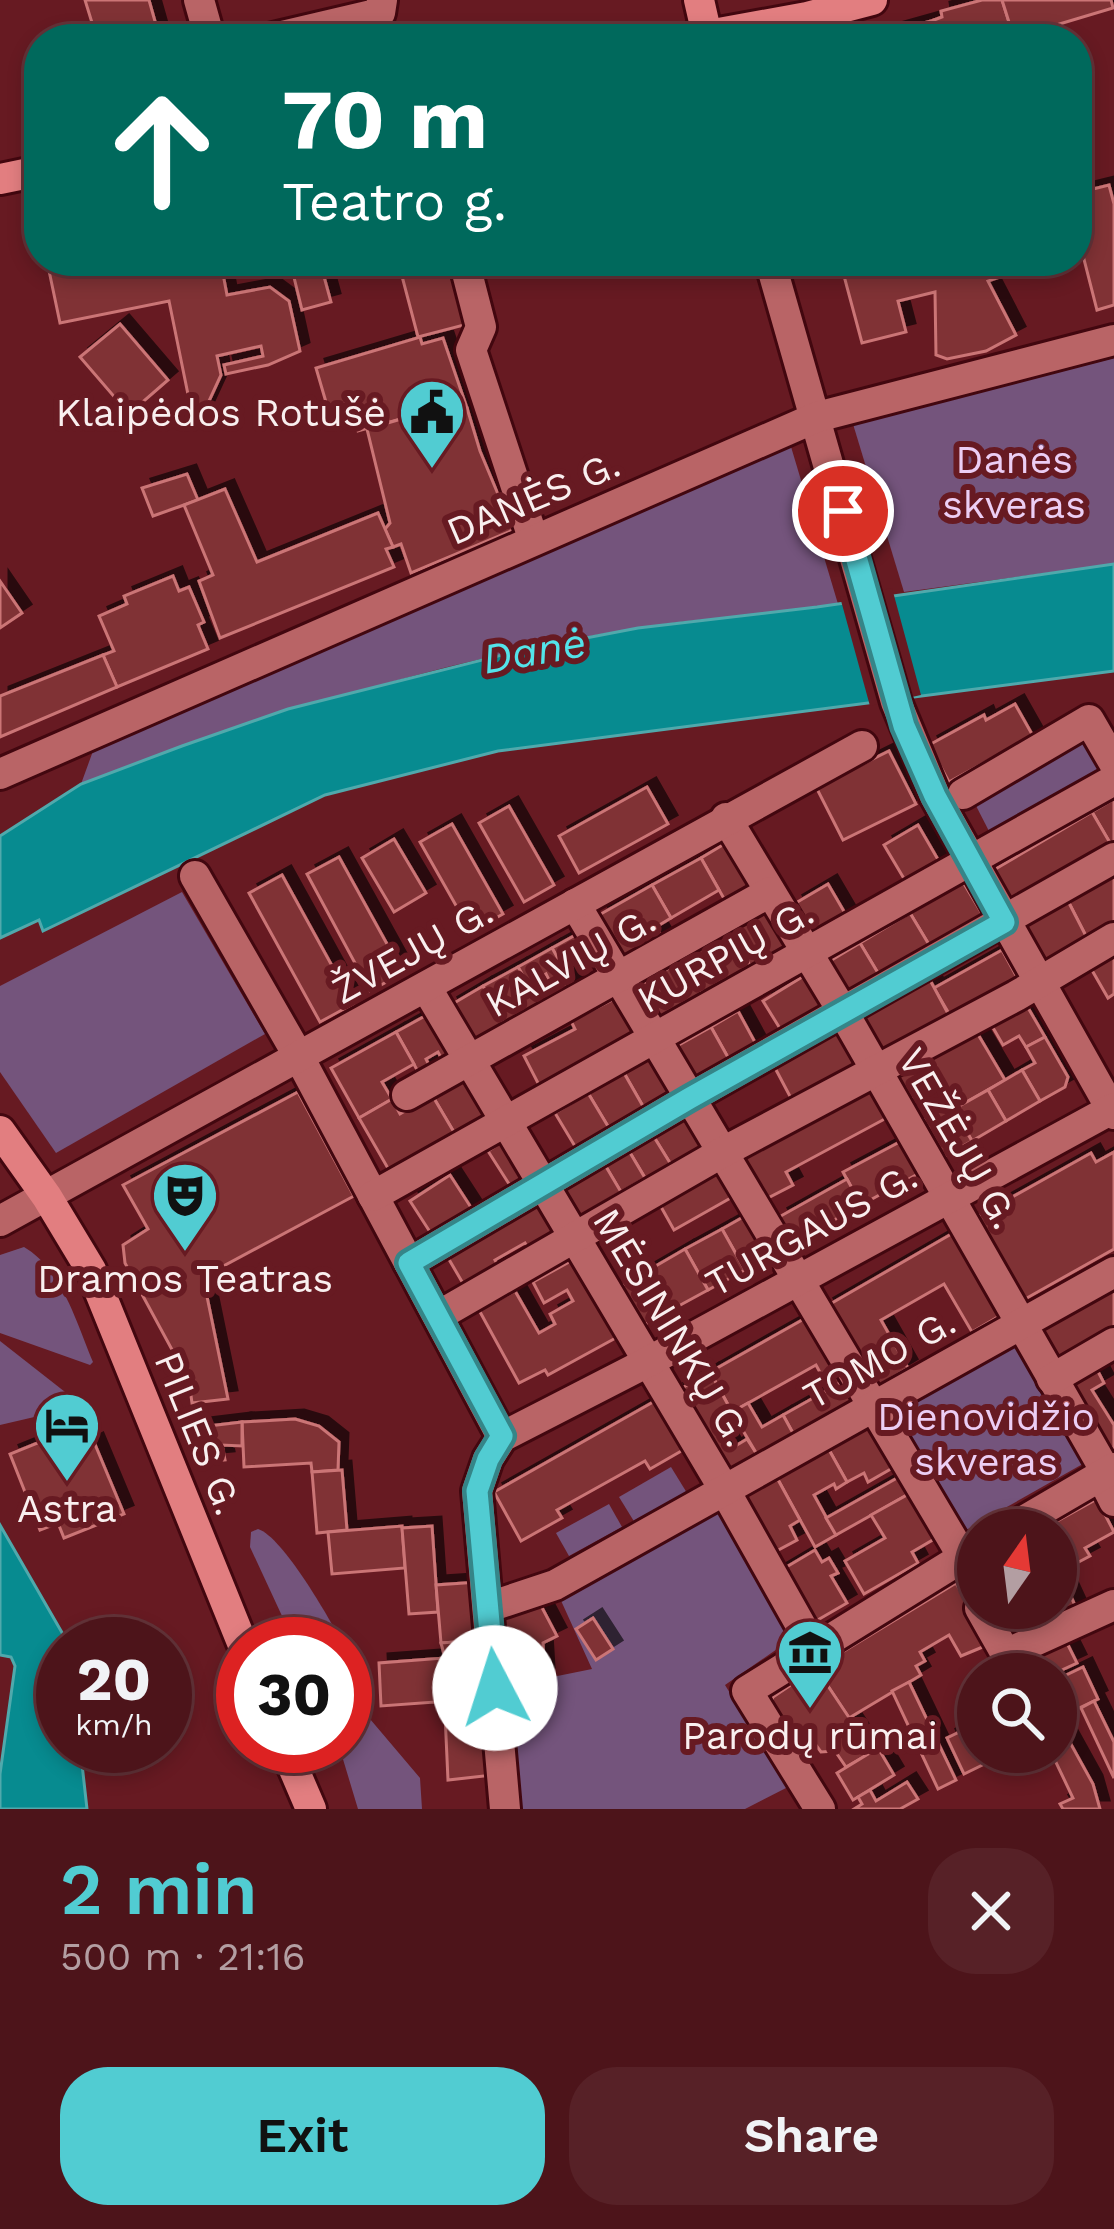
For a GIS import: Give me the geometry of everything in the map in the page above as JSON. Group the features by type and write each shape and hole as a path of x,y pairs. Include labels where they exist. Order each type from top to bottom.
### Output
{"main road":[{"path":"771,24 872,0"},
{"name":"PILIES G.","path":"0,1131 91,1270 232,1617"},
{"path":"296,1773 311,1809"}],"street":[{"path":"336,24 380,14 382,0"},
{"path":"468,276 481,327 471,350 533,538"},
{"path":"775,276 896,702 921,767 1113,1110"},
{"name":"DANĖS G.","path":"0,773 817,417 1114,340"},
{"path":"963,794 1089,720 1114,763"},
{"name":"ŽVEJŲ G.","path":"0,1221 862,746"},
{"name":"KURPIŲ G.","path":"374,1196 1114,780"},
{"name":"VEŽĖJŲ G.","path":"725,818 843,1012 1110,1481"},
{"path":"409,1263 1114,858"},
{"path":"195,876 438,1316 485,1448 477,1491 505,1809"},
{"name":"KALVIŲ G.","path":"407,1095 770,892"},
{"path":"575,904 957,1542"},
{"path":"438,1316 723,1152 877,1072 1114,938"},
{"name":"MĖSININKŲ G.","path":"426,987 813,1647"},
{"name":"TURGAUS G.","path":"485,1448 1113,1110"},
{"name":"TOMO G.","path":"489,1607 555,1585 1114,1271"},
{"path":"1052,1379 1114,1343"},
{"path":"1052,1509 1110,1481"},
{"path":"820,1809 747,1691 957,1560"},
{"path":"1077,1622 1114,1605"},
{"path":"992,1629 1006,1654 1061,1629"}],"green space":[{"name":"Danės skveras","path":"1114,358 1114,564 904,592 853,424"},
{"path":"786,430 838,604 637,628 495,656 286,713 81,784 101,729"},
{"path":"1086,734 1106,770 991,835 972,798"},
{"path":"182,892 265,1034 56,1153 0,1072 0,986"},
{"path":"24,1247 58,1283 93,1362 90,1365 0,1333 0,1255"},
{"name":"Dienovidžio skveras","path":"1018,1338 1088,1461 1003,1509 957,1509 957,1526 890,1414"},
{"path":"0,1341 74,1399 73,1408 0,1425"},
{"path":"671,1467 687,1493 635,1523 619,1497"},
{"path":"609,1504 622,1527 569,1556 556,1533"},
{"path":"721,1504 776,1599 790,1640 725,1685 788,1787 745,1809 519,1809 508,1686 592,1669 558,1594"},
{"path":"258,1529 280,1547 328,1617 282,1617 250,1547 251,1532"},
{"path":"372,1721 420,1778 422,1809 358,1809 347,1773 372,1773"}],"water":[{"name":"Danė","path":"1114,564 1114,671 498,751 325,795 43,931 39,920 0,938 0,836 81,784 288,709 518,651 638,628"},
{"path":"0,1525 53,1617 36,1617 36,1773 83,1773 87,1809 0,1809 0,1774 15,1666 11,1657 0,1655"}],"pier":[{"path":"892,588 921,695 870,706 840,597"}],"building":[{"path":"85,0 149,0 156,24 92,24"},
{"path":"1002,0 1010,24 935,24 941,11"},
{"path":"1002,0 1111,0 1113,8 1059,24 1010,24"},
{"path":"1109,185 1114,204 1114,305 1097,310 1088,276 1092,276 1092,189"},
{"path":"50,276 223,276 227,295 270,287 289,301 300,351 268,365 226,374 224,365 263,356 261,346 217,356 221,375 204,412 192,414 169,301 60,323"},
{"path":"294,276 324,276 331,302 302,310"},
{"path":"402,276 461,276 468,324 418,337"},
{"path":"844,276 1003,276 988,281 1016,335 986,351 947,359 936,355 935,292 898,301 906,332 862,343"},
{"path":"120,324 168,380 129,414 80,357"},
{"path":"420,337 422,344 443,338 467,408 434,418 432,410 358,431 349,402 328,409 316,368"},
{"name":"Klaipėdos Rotušė","path":"467,408 513,530 411,573 401,544 393,547 385,529 390,523 367,429 432,410 434,418"},
{"path":"187,474 198,500 153,516 142,488"},
{"path":"225,489 257,562 378,513 393,547 386,549 394,567 220,638 199,581 213,575 184,505"},
{"path":"173,576 179,591 189,587 204,622 198,625 208,649 117,687 103,655 114,651 99,616 127,604 124,596"},
{"path":"0,581 22,613 0,628"},
{"path":"103,655 117,687 0,737 0,696"},
{"path":"1015,704 1033,736 949,782 929,745"},
{"path":"889,751 916,804 843,840 816,787"},
{"path":"647,787 668,824 579,873 559,836"},
{"path":"1114,799 1114,847 1113,848 1092,812"},
{"path":"509,806 554,885 524,902 479,823"},
{"path":"1092,812 1113,848 1013,906 992,871"},
{"path":"452,824 503,914 471,932 420,842"},
{"path":"918,825 940,863 906,882 884,845"},
{"path":"736,837 767,891 731,911 701,858"},
{"path":"394,839 426,893 394,912 362,858"},
{"path":"339,857 403,973 370,991 307,874"},
{"path":"701,858 719,890 671,918 652,885"},
{"path":"282,875 353,1004 320,1022 249,893"},
{"path":"1114,876 1114,924 1087,938 1068,901"},
{"path":"963,882 984,917 931,948 910,913"},
{"path":"828,884 849,920 814,940 794,904"},
{"path":"652,885 671,918 656,927 664,941 626,963 599,915"},
{"path":"1068,901 1087,938 1044,961 1025,924"},
{"path":"767,909 790,947 752,969 730,932"},
{"path":"910,913 931,948 881,978 860,943"},
{"path":"588,928 600,948 564,969 552,948"},
{"path":"730,932 752,969 705,998 682,960"},
{"path":"860,943 881,978 845,999 825,964"},
{"path":"552,948 577,991 543,1010 536,998 553,988 546,974 528,985 518,967"},
{"path":"1002,950 1018,979 951,1017 934,988"},
{"path":"1114,951 1114,994 1108,998 1089,965"},
{"path":"682,960 705,998 659,1025 636,988"},
{"path":"518,967 543,1010 508,1030 483,986"},
{"path":"812,971 833,1005 784,1035 763,1001"},
{"path":"930,980 952,1021 879,1060 857,1020"},
{"path":"483,986 508,1030 473,1049 449,1006"},
{"path":"620,996 640,1034 540,1087 524,1056 575,1029 571,1021"},
{"path":"1027,1006 1045,1037 1026,1047 1019,1036 1003,1045 992,1026"},
{"path":"434,1011 460,1057 445,1065 438,1052 426,1059 432,1071 421,1077 396,1032"},
{"path":"738,1011 757,1046 730,1061 711,1027"},
{"path":"711,1027 730,1061 696,1080 677,1046"},
{"path":"841,1030 861,1066 793,1102 774,1066"},
{"path":"976,1031 1005,1080 954,1109 925,1060"},
{"path":"396,1032 414,1064 382,1082 392,1099 359,1118 331,1068"},
{"path":"1045,1037 1068,1077 1065,1087 1040,1101 1022,1070 1035,1063 1026,1047"},
{"path":"654,1055 675,1090 644,1108 624,1073"},
{"path":"925,1060 938,1083 903,1103 890,1081"},
{"path":"1022,1070 1040,1101 1006,1121 988,1090"},
{"path":"624,1073 644,1108 609,1128 588,1093"},
{"path":"468,1074 494,1118 458,1139 432,1095"},
{"path":"879,1087 894,1114 786,1172 793,1185 764,1200 742,1160"},
{"path":"988,1090 1006,1121 972,1141 954,1109"},
{"name":"Dramos Teatras","path":"298,1092 354,1196 203,1277 228,1399 192,1403 189,1381 125,1263 123,1245 148,1229 123,1185"},
{"path":"588,1093 609,1128 576,1148 555,1113"},
{"path":"432,1095 458,1139 393,1177 359,1118 392,1099 400,1114"},
{"path":"950,1104 972,1141 938,1160 917,1124"},
{"path":"693,1113 714,1149 675,1171 654,1137"},
{"path":"654,1137 675,1171 650,1186 629,1151"},
{"path":"909,1137 927,1169 861,1205 843,1172"},
{"path":"508,1138 530,1175 511,1187 488,1151"},
{"path":"629,1151 645,1178 621,1192 605,1165"},
{"path":"1114,1152 1114,1249 1018,1303 971,1220 1091,1153 1096,1162"},
{"path":"605,1165 621,1192 579,1217 563,1189"},
{"path":"728,1166 743,1191 674,1230 660,1205"},
{"path":"450,1175 472,1209 432,1235 410,1201"},
{"path":"847,1179 861,1205 793,1243 779,1217"},
{"path":"544,1202 564,1237 532,1255 525,1243 495,1260 502,1273 468,1292 447,1256"},
{"path":"752,1212 775,1253 745,1270 722,1229"},
{"path":"722,1229 745,1270 708,1290 685,1249"},
{"path":"960,1229 1008,1311 972,1332 944,1284 881,1320 908,1368 873,1389 825,1307"},
{"path":"685,1249 708,1290 638,1328 616,1289"},
{"path":"580,1256 623,1334 548,1375 545,1370 519,1383 479,1310 515,1291 539,1333 555,1324 550,1314 573,1301 567,1290 544,1303 533,1282"},
{"path":"1114,1285 1114,1331 1055,1363 1036,1327"},
{"path":"811,1315 847,1379 829,1389 816,1365 732,1412 710,1372"},
{"path":"1093,1362 1104,1383 1092,1390 1114,1425 1114,1447 1106,1452 1064,1378"},
{"path":"710,1372 732,1412 716,1421 732,1448 747,1439 758,1456 723,1476 675,1392"},
{"path":"847,1379 859,1399 794,1435 783,1415"},
{"path":"662,1397 690,1446 650,1469 645,1461 557,1510 562,1518 521,1541 494,1492"},
{"path":"748,1403 762,1427 783,1415 794,1435 758,1456 732,1412"},
{"path":"295,1419 319,1426 339,1442 338,1470 312,1472 311,1463 244,1467 242,1422"},
{"path":"242,1422 242,1446 222,1445 225,1460 203,1462 192,1428"},
{"path":"871,1423 896,1466 868,1482 864,1473 847,1482 828,1448"},
{"name":"Astra","path":"82,1425 124,1514 64,1538 58,1523 40,1530 10,1454"},
{"path":"828,1448 847,1482 814,1495 836,1535 815,1547 776,1476"},
{"path":"342,1470 347,1530 317,1533 312,1472"},
{"path":"906,1473 916,1490 836,1535 826,1518"},
{"path":"776,1476 800,1520 790,1526 797,1540 769,1555 738,1497"},
{"path":"916,1490 936,1538 912,1552 918,1563 864,1594 845,1561 885,1538 871,1515"},
{"path":"1097,1499 1114,1532 1085,1548 1090,1556 1077,1563 1077,1510"},
{"path":"402,1526 405,1568 332,1574 328,1532"},
{"path":"432,1526 438,1612 409,1614 402,1528"},
{"path":"815,1550 822,1562 829,1558 838,1573 831,1576 847,1603 809,1625 778,1572"},
{"path":"478,1582 483,1640 441,1643 436,1585"},
{"path":"956,1583 957,1629 982,1629 990,1644 959,1653 949,1635 920,1652 925,1661 916,1666 921,1675 849,1718 816,1668"},
{"path":"538,1600 557,1636 543,1643 545,1676 506,1679 502,1619"},
{"path":"593,1618 613,1649 596,1660 576,1629"},
{"path":"1064,1637 1072,1653 1033,1653"},
{"path":"453,1642 457,1668 476,1682 479,1695 486,1696 493,1775 448,1780 445,1714 435,1702 381,1706 379,1663 445,1658 441,1643"},
{"path":"1083,1667 1098,1699 1077,1709 1077,1670"},
{"name":"Parodų rūmai","path":"816,1668 872,1752 846,1767 835,1751 821,1752 813,1741 799,1738 770,1705 773,1697"},
{"path":"909,1682 956,1780 938,1789 892,1691"},
{"path":"1094,1701 1114,1742 1114,1778 1081,1708"},
{"path":"957,1733 957,1759 947,1738"},
{"path":"878,1748 894,1775 853,1800 837,1773"},
{"path":"1077,1755 1100,1809 1063,1809 1060,1804 1073,1798 1061,1773 1077,1773"},
{"path":"907,1782 918,1799 900,1809 854,1809 862,1804 858,1797 870,1790 876,1801"}],"place":[{"name":"Klaipėdos Rotušė","path":"432,471"},
{"name":"Dramos Teatras","path":"185,1254"},
{"name":"Astra","path":"67,1484"},
{"name":"Parodų rūmai","path":"810,1711"}],"route":[{"path":"495,1688 477,1491 502,1436 409,1263 1004,922 914,752 843,511"}]}
